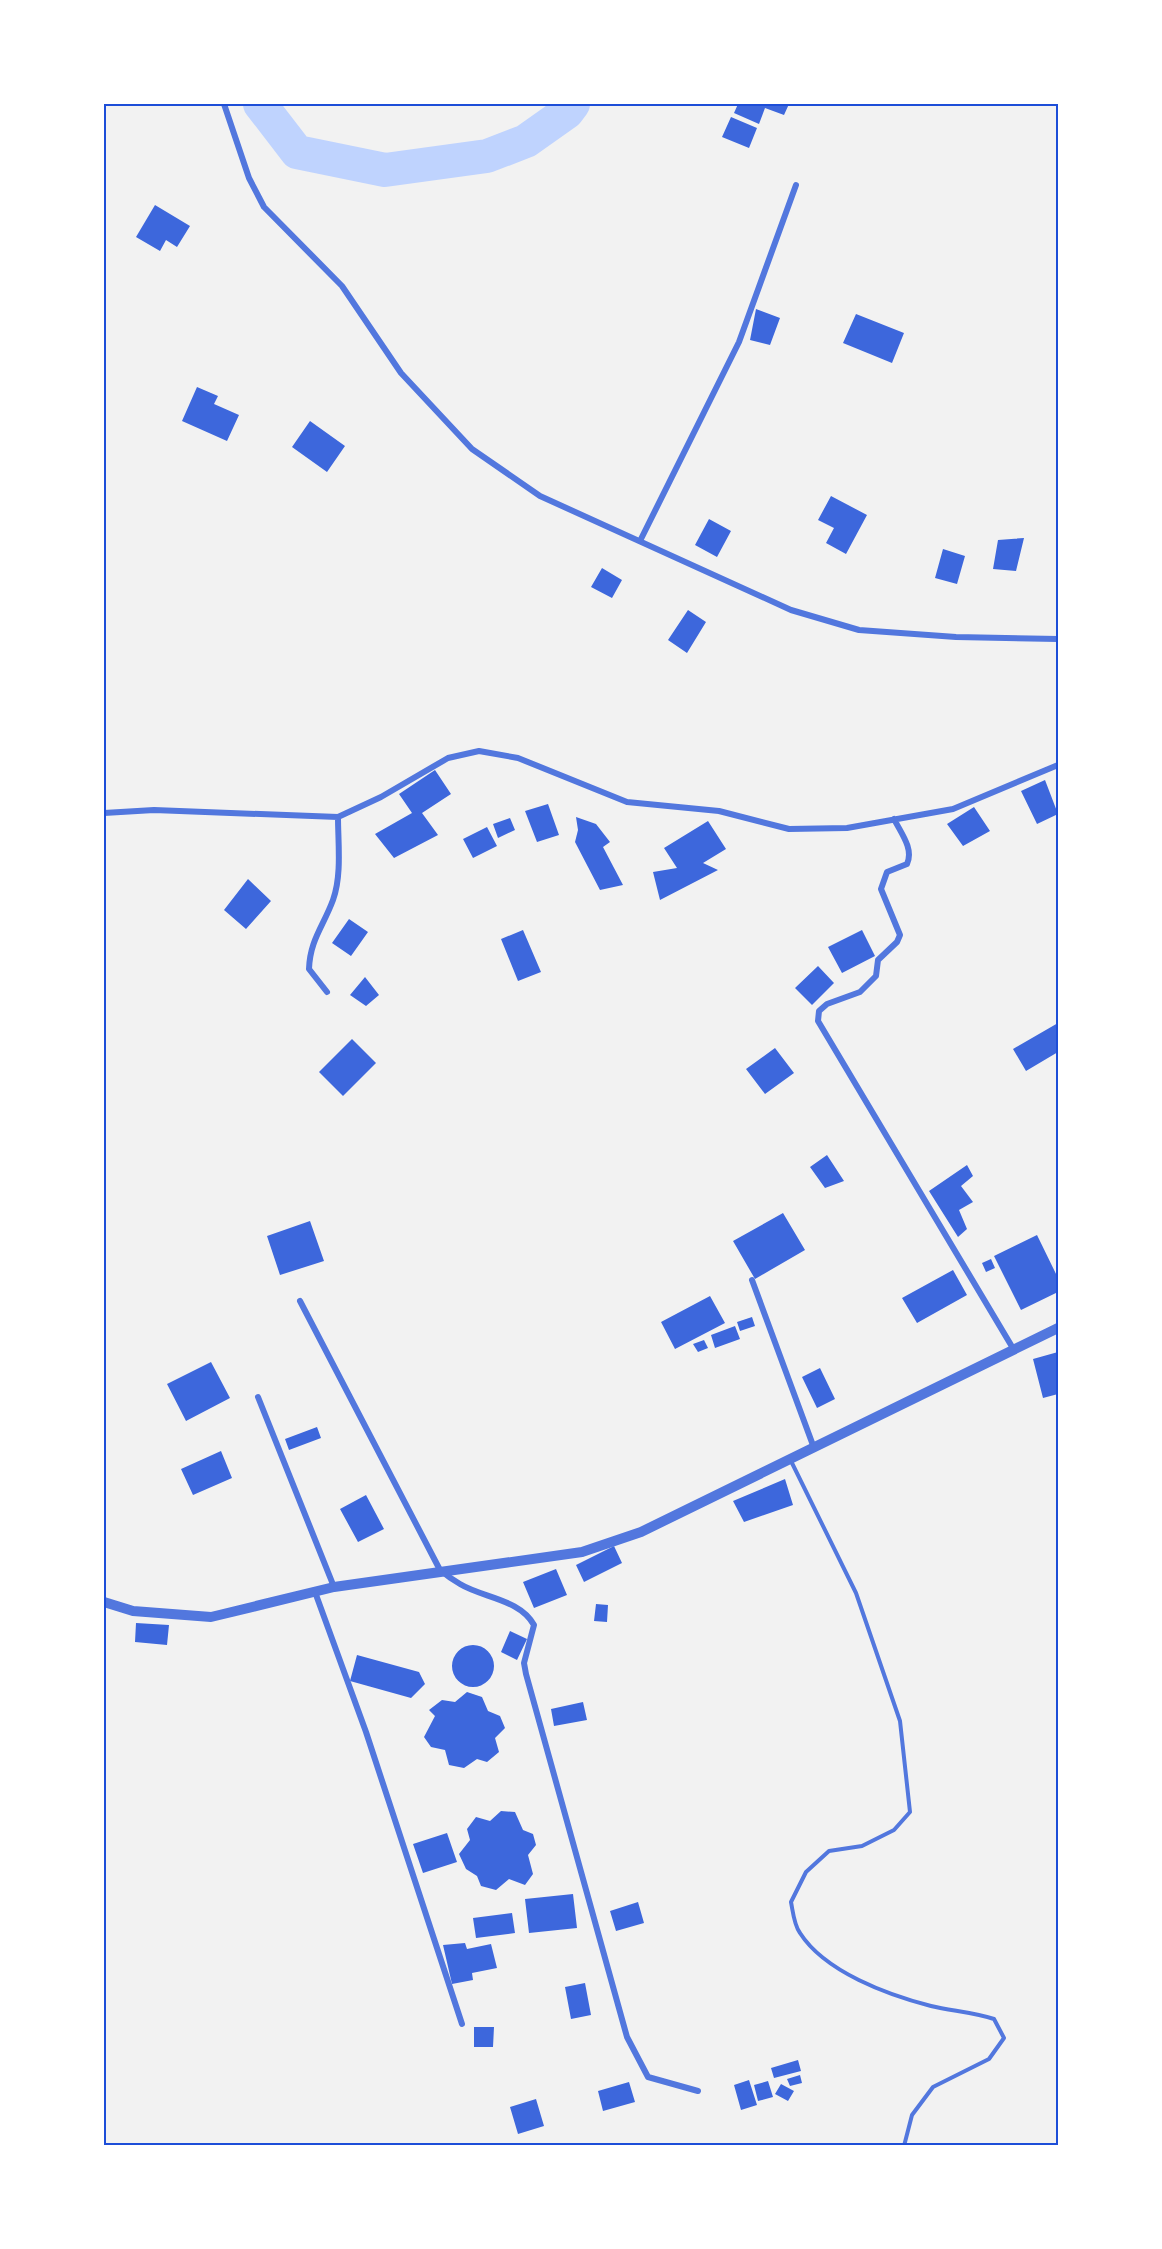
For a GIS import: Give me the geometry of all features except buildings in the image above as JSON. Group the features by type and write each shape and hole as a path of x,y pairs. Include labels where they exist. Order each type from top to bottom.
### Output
{"street":[{"path":"228,105 249,178 264,207 342,286 401,373 472,449 540,495 791,610 859,630 956,638 1059,639"},
{"path":"640,541 738,342 796,185"},
{"path":"104,813 154,810 338,817 381,797 448,758 479,751 518,758 627,802 719,811 789,829 847,828 953,809 1059,765"},
{"path":"327,992 309,969 310,949 334,899 339,862 338,817"},
{"path":"894,819 910,850 910,857 907,864 887,872 881,889 900,935 897,942 878,960 876,976 860,992 827,1004 819,1011 818,1021 1014,1350"},
{"path":"752,1280 814,1449"},
{"path":"300,1301 440,1570 461,1585 518,1608 534,1625 524,1663 526,1674 627,2037 648,2077 698,2091"},
{"path":"104,1602 133,1611 211,1617 334,1587 440,1570 582,1552 641,1532 1059,1328"},
{"path":"258,1396 334,1587"},
{"path":"315,1592 366,1732 462,2024"}],"lane":[{"path":"790,1460 856,1593 900,1721 909,1812 894,1830 862,1846 829,1851 806,1872 790,1902 798,1932 824,1960 866,1983 931,2006 967,2011 994,2019 1004,2038 989,2059 933,2087 912,2115 904,2145"}],"waterway":[{"path":"260,104 297,152 385,170 487,156 526,141 567,112 573,104"}]}
